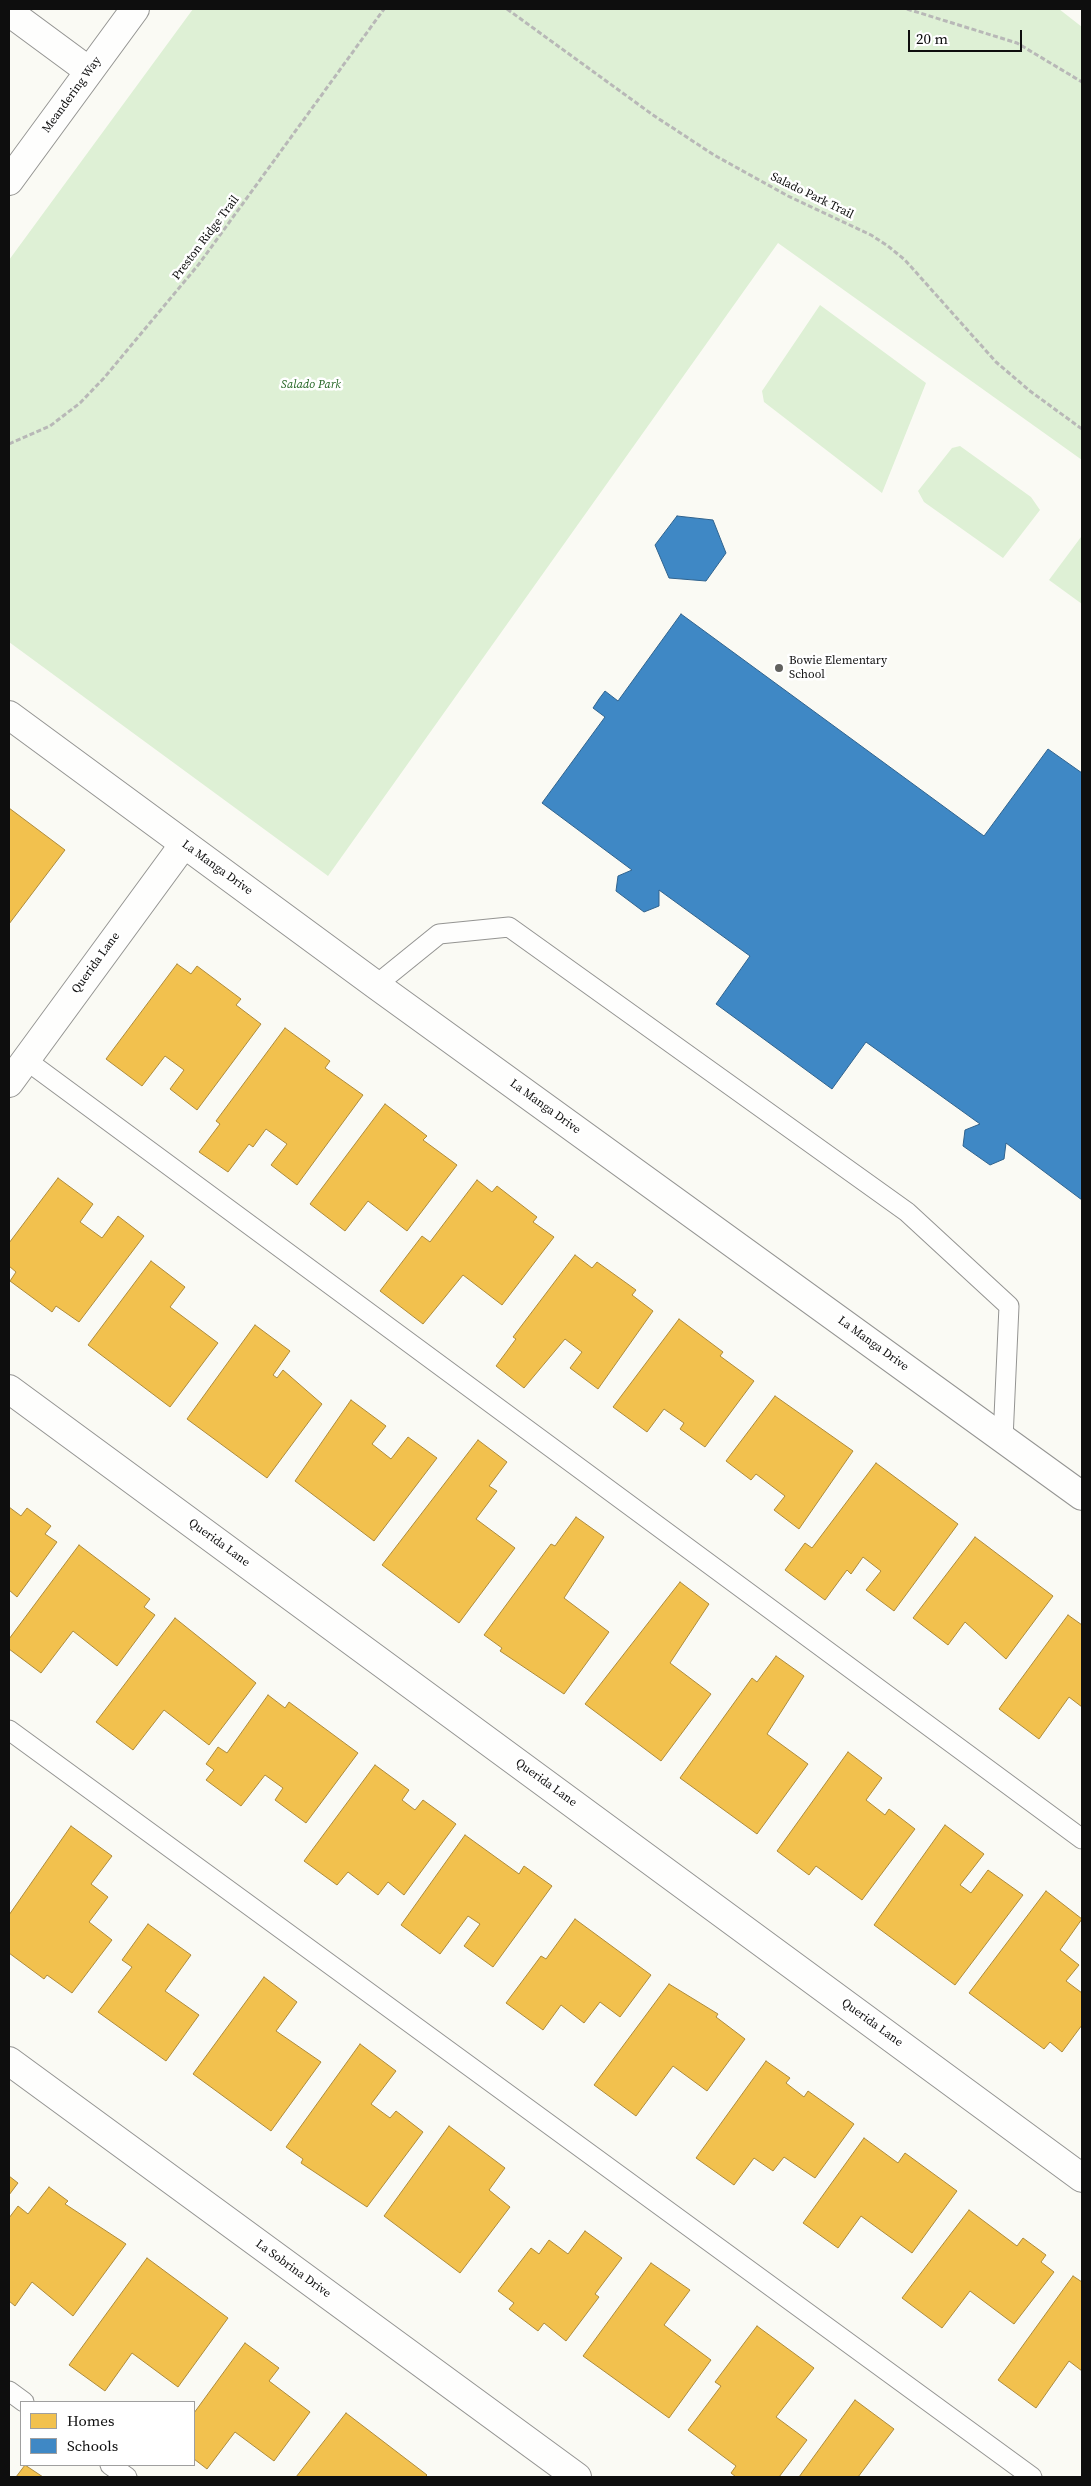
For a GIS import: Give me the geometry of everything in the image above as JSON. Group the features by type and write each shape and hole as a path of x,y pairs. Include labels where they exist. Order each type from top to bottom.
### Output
{"street":[{"name":"Meandering Way","path":"9,181 135,9"},
{"path":"9,12 89,72"},
{"name":"La Manga Drive","path":"9,715 376,985 1082,1496"},
{"name":"Querida Lane","path":"9,1084 184,844"},
{"name":"Querida Lane","path":"9,1388 1082,2178"},
{"name":"La Sobrina Drive","path":"9,2061 577,2477"}],"lane":[{"path":"376,985 439,934 509,927 907,1212 1009,1306 1003,1438"},
{"path":"26,1060 1082,1839"},
{"path":"9,1730 1032,2477"},
{"path":"9,2391 23,2401"},
{"path":"111,2466 127,2477"}],"path":[{"name":"Preston Ridge Trail","path":"9,444 50,426 80,403 104,378 199,264 384,9"},
{"name":"Salado Park Trail","path":"507,9 653,115 714,155 788,196 871,235 888,246 904,260 996,362 1030,392 1082,430"},
{"path":"908,9 1017,43 1082,82"}],"green space":[{"name":"Salado Park","path":"193,9 1059,9 1082,27 1082,460 778,243 328,876 9,642 9,260"},
{"path":"820,305 926,383 882,493 764,402 762,391"},
{"path":"960,446 1031,497 1040,510 1003,558 924,502 918,491 952,448"},
{"path":"1082,538 1082,604 1049,580"}],"building: Homes":[{"path":"9,808 65,850 9,924"},
{"path":"177,964 191,974 197,966 241,999 236,1005 261,1024 197,1110 170,1089 184,1070 165,1056 142,1086 106,1059"},
{"path":"285,1028 330,1061 325,1068 363,1095 297,1185 271,1165 287,1144 266,1129 253,1147 249,1144 228,1172 199,1152 220,1124 216,1121"},
{"path":"385,1104 427,1136 423,1140 457,1165 407,1231 368,1201 345,1231 310,1204"},
{"path":"58,1178 93,1204 80,1222 102,1238 118,1216 144,1236 79,1322 56,1306 52,1312 10,1281 16,1272 9,1266 9,1243"},
{"path":"477,1180 492,1192 497,1186 537,1217 533,1222 554,1237 502,1305 463,1275 423,1324 380,1291 422,1236 430,1242"},
{"path":"575,1255 592,1268 597,1262 636,1290 632,1295 653,1311 598,1389 570,1368 582,1352 565,1339 524,1388 496,1366 516,1339 513,1337"},
{"path":"151,1261 185,1287 170,1307 218,1343 170,1407 88,1345"},
{"path":"679,1319 723,1352 720,1356 754,1381 705,1447 680,1429 684,1423 664,1409 647,1432 613,1407"},
{"path":"255,1325 290,1351 273,1375 277,1378 283,1370 322,1404 267,1478 187,1419"},
{"path":"775,1396 853,1451 799,1529 774,1510 785,1496 756,1474 751,1480 726,1461"},
{"path":"351,1400 386,1426 372,1444 391,1459 408,1437 437,1458 374,1541 295,1481"},
{"path":"478,1440 507,1462 489,1486 497,1491 476,1519 515,1548 459,1623 382,1565"},
{"path":"876,1463 958,1524 894,1611 866,1590 881,1571 863,1557 851,1574 847,1570 825,1600 785,1570 805,1543 812,1548"},
{"path":"9,1507 21,1516 27,1508 51,1526 45,1534 57,1542 17,1597 9,1590"},
{"path":"576,1517 604,1537 564,1598 609,1632 564,1694 500,1651 502,1648 484,1635 551,1544 555,1546"},
{"path":"975,1537 1053,1596 1006,1659 965,1622 948,1645 913,1618"},
{"path":"79,1545 150,1599 144,1607 155,1615 117,1666 73,1631 41,1673 9,1649 9,1639"},
{"path":"680,1582 709,1604 670,1663 711,1694 661,1761 585,1704"},
{"path":"1068,1615 1082,1625 1082,1707 1069,1697 1039,1739 999,1709"},
{"path":"175,1618 256,1683 209,1745 164,1710 133,1750 96,1722"},
{"path":"776,1656 804,1676 767,1734 808,1764 757,1834 680,1778 752,1678 757,1682"},
{"path":"268,1695 285,1708 289,1702 358,1753 306,1823 275,1800 283,1788 265,1775 241,1806 206,1780 214,1770 206,1764 218,1747 227,1753"},
{"path":"848,1752 882,1778 866,1800 885,1815 889,1809 915,1829 862,1900 816,1866 809,1875 777,1851"},
{"path":"375,1765 409,1790 402,1800 415,1810 423,1800 456,1824 404,1895 388,1882 378,1895 348,1872 337,1885 304,1861"},
{"path":"945,1825 984,1854 960,1885 971,1893 988,1870 1023,1895 955,1985 874,1925"},
{"path":"71,1826 112,1856 91,1884 108,1897 89,1922 112,1940 72,1993 47,1975 44,1979 9,1953 9,1915"},
{"path":"465,1835 519,1874 524,1866 552,1886 493,1967 464,1946 480,1924 468,1916 440,1954 401,1925"},
{"path":"1046,1891 1082,1919 1060,1950 1079,1965 1066,1981 1082,1993 1082,2025 1062,2052 1050,2042 1044,2049 969,1993"},
{"path":"575,1919 651,1975 620,2017 600,2002 584,2023 561,2005 543,2030 506,2003 541,1956 546,1959"},
{"path":"148,1924 191,1955 165,1991 199,2015 166,2061 98,2012 132,1967 122,1960"},
{"path":"264,1977 297,2002 276,2031 321,2062 271,2131 193,2074"},
{"path":"669,1984 718,2014 716,2017 745,2039 707,2091 673,2066 636,2116 594,2085"},
{"path":"360,2044 396,2071 371,2104 390,2118 396,2111 423,2132 367,2207 301,2163 303,2159 286,2147"},
{"path":"766,2061 790,2078 786,2083 804,2097 808,2091 854,2124 815,2178 784,2157 773,2171 754,2158 734,2185 696,2158"},
{"path":"449,2126 505,2168 489,2190 510,2207 460,2273 384,2216"},
{"path":"864,2138 898,2163 905,2153 957,2191 912,2253 861,2216 838,2248 803,2223"},
{"path":"9,2176 18,2183 9,2195"},
{"path":"49,2187 68,2201 65,2204 126,2244 73,2316 32,2282 15,2306 9,2301 9,2218 18,2206 28,2214"},
{"path":"969,2210 1017,2246 1023,2238 1046,2255 1041,2262 1054,2272 1014,2324 970,2291 942,2328 902,2298"},
{"path":"585,2231 622,2258 595,2294 599,2297 566,2341 544,2323 538,2331 509,2309 514,2303 498,2291 531,2248 539,2254 549,2240 568,2254"},
{"path":"147,2258 228,2318 178,2387 132,2353 105,2391 69,2365"},
{"path":"651,2263 690,2290 664,2325 711,2360 669,2418 583,2356"},
{"path":"1073,2276 1082,2282 1082,2371 1069,2361 1036,2408 998,2380"},
{"path":"757,2326 814,2368 776,2417 807,2440 779,2477 736,2477 731,2473 736,2466 688,2430 721,2386 715,2382"},
{"path":"245,2343 279,2368 269,2381 310,2412 274,2461 235,2432 207,2469 195,2460 195,2412"},
{"path":"855,2400 894,2429 858,2477 799,2477"},
{"path":"346,2413 427,2475 425,2477 296,2477"},
{"path":"24,2466 26,2466 43,2477 16,2477"}],"building: Schools":[{"path":"677,516 713,520 726,553 706,581 669,578 655,545"},
{"path":"681,614 984,836 1048,749 1082,773 1082,1200 1006,1143 1004,1159 990,1165 963,1146 965,1130 980,1124 866,1042 832,1089 716,1004 750,956 659,890 659,906 644,912 616,891 618,876 632,870 542,803 605,717 593,708 599,699 605,691 618,701"}],"place":[{"name":"Bowie Elementary School","path":"779,668"}]}
